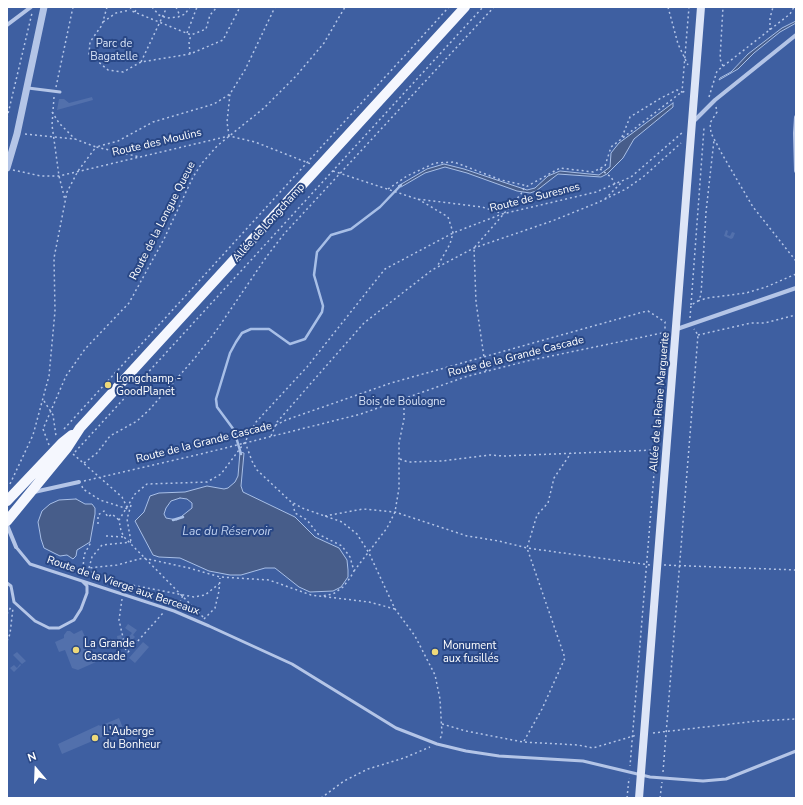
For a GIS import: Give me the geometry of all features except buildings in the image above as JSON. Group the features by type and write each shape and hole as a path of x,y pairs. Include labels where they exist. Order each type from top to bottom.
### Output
{"main road":[{"name":"Allée de Longchamp","path":"7,501 62,443 80,428 465,7"},
{"name":"Allée de la Reine Marguerite","path":"639,798 701,7"},
{"name":"Allée de Longchamp","path":"7,521 67,448 80,428"}],"street":[{"path":"7,25 31,7"},
{"path":"7,169 9,154 17,134 44,7"},
{"path":"693,122 709,105 796,35"},
{"path":"796,117 796,171"},
{"path":"676,329 796,288"},
{"path":"30,493 80,482"},
{"path":"7,525 16,547"}],"lane":[{"path":"27,88 60,92"},
{"name":"Route de la Vierge aux Berceaux","path":"16,547 30,564 176,612 292,664 396,728 437,744 492,755 583,761 662,778 702,781 726,779 796,751"},
{"path":"7,583 10,586 14,602 35,621 50,628 59,628 74,620 81,609 87,593 87,586 81,580"}],"path":[{"path":"65,200 59,176 51,112 73,7"},
{"path":"107,7 103,22 90,42 89,54 108,70 123,72 141,62 190,54 223,40 240,7"},
{"path":"135,12 137,7"},
{"path":"152,7 168,18 185,14 190,7"},
{"path":"141,62 167,7"},
{"path":"176,7 180,16"},
{"path":"187,33 197,7"},
{"path":"103,22 116,13 131,10 191,35 206,29 210,15 216,7"},
{"path":"229,136 227,122 230,94 245,70 275,7"},
{"name":"Route de la Longue Queue","path":"48,444 42,429 66,376 85,349 129,303 164,239 193,177 202,163 229,136 264,108 296,76 324,43 346,7"},
{"path":"43,400 51,410 56,438 449,7"},
{"name":"Allée de Longchamp","path":"84,463 71,452 77,452 483,7"},
{"path":"128,509 122,497 84,463 97,453 110,436 137,420 149,410 194,359 216,331 267,256 284,234 494,7"},
{"path":"668,7 678,44 688,66 696,74"},
{"path":"682,92 689,7"},
{"path":"723,7 720,59 723,66"},
{"path":"770,30 770,18 773,7"},
{"path":"709,105 708,101 717,71 790,14 794,8"},
{"path":"7,118 32,12"},
{"path":"190,54 189,42 191,35"},
{"path":"486,371 476,302 474,248 496,224 502,214 521,194 524,188 560,168 593,172 600,169 605,166 611,147 682,92 694,88"},
{"path":"621,139 630,118 661,98 677,90 682,92"},
{"path":"10,484 33,435 50,376 55,311 54,258 67,192 78,172 96,147 118,141 153,122 214,104 230,94"},
{"path":"715,100 717,112 710,123 711,133 714,139 753,207 796,261"},
{"path":"51,112 59,123 75,139"},
{"name":"Route de Suresnes","path":"132,501 135,494 147,484 191,483 214,480 221,474 245,442 256,422 307,367 385,269 453,233 502,214 596,192 624,180 630,177 693,122"},
{"path":"689,320 704,128"},
{"path":"17,134 75,139 96,147 140,157"},
{"name":"Route des Moulins","path":"7,169 41,176 59,176 229,136 254,142 308,162"},
{"path":"698,301 701,295 706,212 714,139"},
{"path":"271,436 276,425 364,323 437,267 474,248 559,219 603,201 626,189 643,177 681,143"},
{"path":"388,189 407,176 435,163 454,162 500,180 528,186"},
{"path":"600,169 615,184"},
{"path":"333,171 417,199 448,217 453,233 450,244 437,267"},
{"path":"322,175 326,178"},
{"path":"603,201 624,180"},
{"path":"417,199 482,207 502,214"},
{"path":"691,305 707,298 746,293 766,287 796,274"},
{"path":"251,431 276,425 391,382 648,312 665,322 665,340 627,798"},
{"path":"698,335 751,323 765,323 796,315"},
{"name":"Route de la Grande Cascade","path":"80,482 205,453 361,414 486,371 527,361 664,333 676,329"},
{"path":"660,798 698,335 694,329"},
{"path":"320,597 333,594 343,587 387,528 395,512 399,488 399,443 404,419 404,398"},
{"path":"245,442 257,470 292,503 342,522 357,534 369,552 395,609 415,636 435,675 440,699 442,724 442,734 437,744 404,758 368,769 344,781 321,798"},
{"path":"400,459 408,462 442,461 490,455 655,450"},
{"path":"523,742 542,710 566,658 527,548 538,515 548,503 554,478 571,453"},
{"path":"80,482 83,489 100,500 128,509"},
{"path":"119,520 128,509 132,501"},
{"path":"131,542 127,519 132,501"},
{"path":"292,503 295,513 307,520 318,534 342,546 350,557 354,571"},
{"path":"325,516 363,509 395,512 467,536 527,548 646,565 796,570"},
{"path":"98,524 98,515 104,511 108,517 112,514 119,520 121,531 124,536 131,542 143,558 183,595 204,619"},
{"path":"106,536 124,536"},
{"path":"81,580 84,555 92,542"},
{"path":"87,571 92,557 102,545 131,542"},
{"path":"89,568 117,565 143,558 189,568 220,577 269,580 320,597 369,602 395,609"},
{"path":"83,569 116,582 194,597 205,595 219,584"},
{"path":"202,623 215,608 220,577"},
{"path":"123,594 119,620 126,651 128,652 167,609"},
{"path":"176,612 183,595"},
{"path":"7,614 14,602"},
{"path":"7,641 10,634 14,602"},
{"path":"442,724 466,731 523,742 578,745 592,748 632,735 644,733 757,721 796,719"}],"green space":[{"name":"Bois de Boulogne","path":"7,7 796,7 796,798 7,798"}],"water":[{"path":"796,21 796,23 780,32 754,53 738,69 719,80 731,72 748,54 782,28"},
{"path":"673,103 673,107 634,139 623,158 607,174 601,177 558,174 536,191 530,193 517,191 467,173 445,167 425,173 401,187 398,186 427,169 444,164 464,169 527,190 535,188 548,176 560,171 599,175 610,167 611,153 619,143"},
{"name":"Lac du Réservoir","path":"240,452 244,453 241,486 243,492 295,517 315,537 339,548 347,560 348,570 348,577 341,587 333,591 310,592 299,587 275,568 265,568 241,575 230,575 209,571 180,558 159,557 153,555 135,521 144,512 150,496 159,493 185,492 207,486 224,489 228,488 235,482 238,476","holes":["180,498 187,499 192,503 192,508 177,520 166,518 164,514 171,501"]},
{"path":"76,499 85,504 92,504 95,508 95,514 90,542 77,550 76,556 73,559 67,555 60,556 44,548 38,522 42,511 50,504 59,500"}],"waterway":[{"path":"241,454 234,430 217,407 216,399 230,353 236,342 242,333 251,329 269,329 290,344 305,339 322,312 323,306 314,275 317,252 331,235 351,229 380,207 401,185"},
{"path":"173,520 183,517"}],"place":[{"name":"Longchamp - GoodPlanet","path":"108,385"},
{"name":"La Grande Cascade","path":"76,650"},
{"name":"Monument aux fusillés","path":"435,652"},
{"name":"L'Auberge du Bonheur","path":"95,738"}],"park label":[{"name":"Parc de Bagatelle","path":"114,50"}]}
